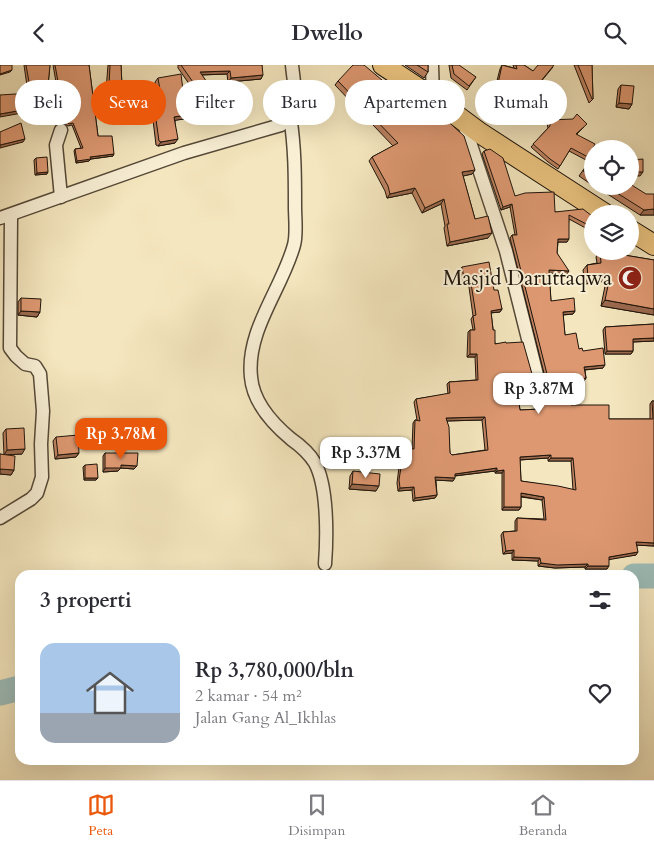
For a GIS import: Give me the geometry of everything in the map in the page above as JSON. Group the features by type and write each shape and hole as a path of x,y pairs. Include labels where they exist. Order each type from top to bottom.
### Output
{"main road":[{"path":"383,65 406,80"},
{"path":"465,122 591,205"},
{"path":"639,236 654,245"}],"street":[{"path":"292,65 293,80"},
{"path":"432,65 432,80"},
{"path":"0,518 31,499 37,493 42,477 40,373 34,367 25,364 10,347 6,217 184,153 280,125"},
{"path":"291,125 295,153 295,243 252,348 251,378 257,401 272,420 290,438 305,449 316,464 326,514 325,564"},
{"path":"464,125 506,251 538,379"},
{"path":"61,130 56,145 61,197"}],"building":[{"path":"0,65 12,65 12,70 0,74"},
{"path":"26,65 50,65 49,80 29,80"},
{"path":"55,65 89,65 91,125 97,125 98,136 112,136 114,154 90,157 91,159 77,161 75,149 83,148 74,125 81,125 81,80 58,80"},
{"path":"110,65 121,65 122,80 109,80"},
{"path":"181,65 262,65 263,75 231,78 230,71 200,72 206,80 192,80"},
{"path":"353,65 364,65 382,80 345,80 345,88 338,81"},
{"path":"417,65 428,65 428,72"},
{"path":"452,65 459,65 476,77 469,86 465,83 465,80 462,80 454,74"},
{"path":"502,65 517,69 516,65 524,65 533,71 538,65 554,65 542,80 499,80"},
{"path":"578,65 592,65 593,99 592,99"},
{"path":"181,74 182,80 176,80 176,117 174,117 178,139 159,141 157,125 166,125 166,80 158,80 158,78"},
{"path":"621,85 634,86 632,104 619,103"},
{"path":"15,94 15,111 0,114 0,95"},
{"path":"577,114 587,124 576,134 587,140 584,140 584,155 571,148 560,166 533,144 550,125 567,125 567,119 573,119"},
{"path":"16,125 22,125 25,139 0,145 0,132"},
{"path":"381,125 452,125 464,136 475,170 462,172 475,219 488,216 492,233 450,242 444,199 425,208 415,188 390,194 388,186 372,157 398,143"},
{"path":"490,149 503,158 515,196 525,193 554,192 555,212 584,210 584,223 569,215 569,239 558,239 557,253 569,271 549,270 551,301 574,298 575,311 563,312 565,335 576,333 579,349 582,348 583,351 603,348 605,365 584,367 586,378 569,381 571,405 609,405 609,419 653,419 652,401 654,401 654,543 636,542 638,552 609,557 609,566 541,563 540,558 514,557 514,550 506,551 503,532 517,531 517,518 546,520 544,497 521,493 521,507 504,507 504,470 497,471 497,468 455,474 455,478 435,477 437,495 415,498 414,487 400,488 399,480 404,448 414,449 415,420 420,421 416,399 450,393 449,382 478,380 477,354 470,354 470,330 475,330 473,316 476,315 470,277 464,278 462,267 489,262 494,290 498,290 502,309 491,311 493,330 495,330 495,344 523,342 534,381 542,384 548,378 512,235 517,235 512,204 503,207 484,151","holes":["540,387 541,409 520,410 517,388","485,417 488,450 452,455 450,453 449,427 446,418","551,455 551,458 573,458 576,490 521,481 520,457"]},
{"path":"47,157 48,172 37,173 36,158"},
{"path":"639,159 643,159 643,172 639,172"},
{"path":"639,190 646,194 654,194 654,209 644,210 639,205 620,195 639,195"},
{"name":"Masjid Daruttaqwa","path":"639,258 654,260 654,309 605,300 610,276 588,278 587,265 601,263 601,260 639,260"},
{"path":"21,298 41,299 40,312 21,311"},
{"path":"654,324 654,338 633,339 633,351 607,351 605,327"},
{"path":"24,428 25,449 7,450 6,429"},
{"path":"78,435 79,453 58,455 56,437"},
{"path":"105,453 138,453 137,466 121,465 121,468 105,468"},
{"path":"0,454 15,456 14,470 0,469"},
{"path":"97,464 98,478 85,478 85,465"},
{"path":"353,471 380,474 379,486 352,484"}],"waterway":[{"path":"639,576 654,576"},
{"path":"0,693 15,689"}],"place":[{"name":"Masjid Daruttaqwa","path":"630,278"}]}
